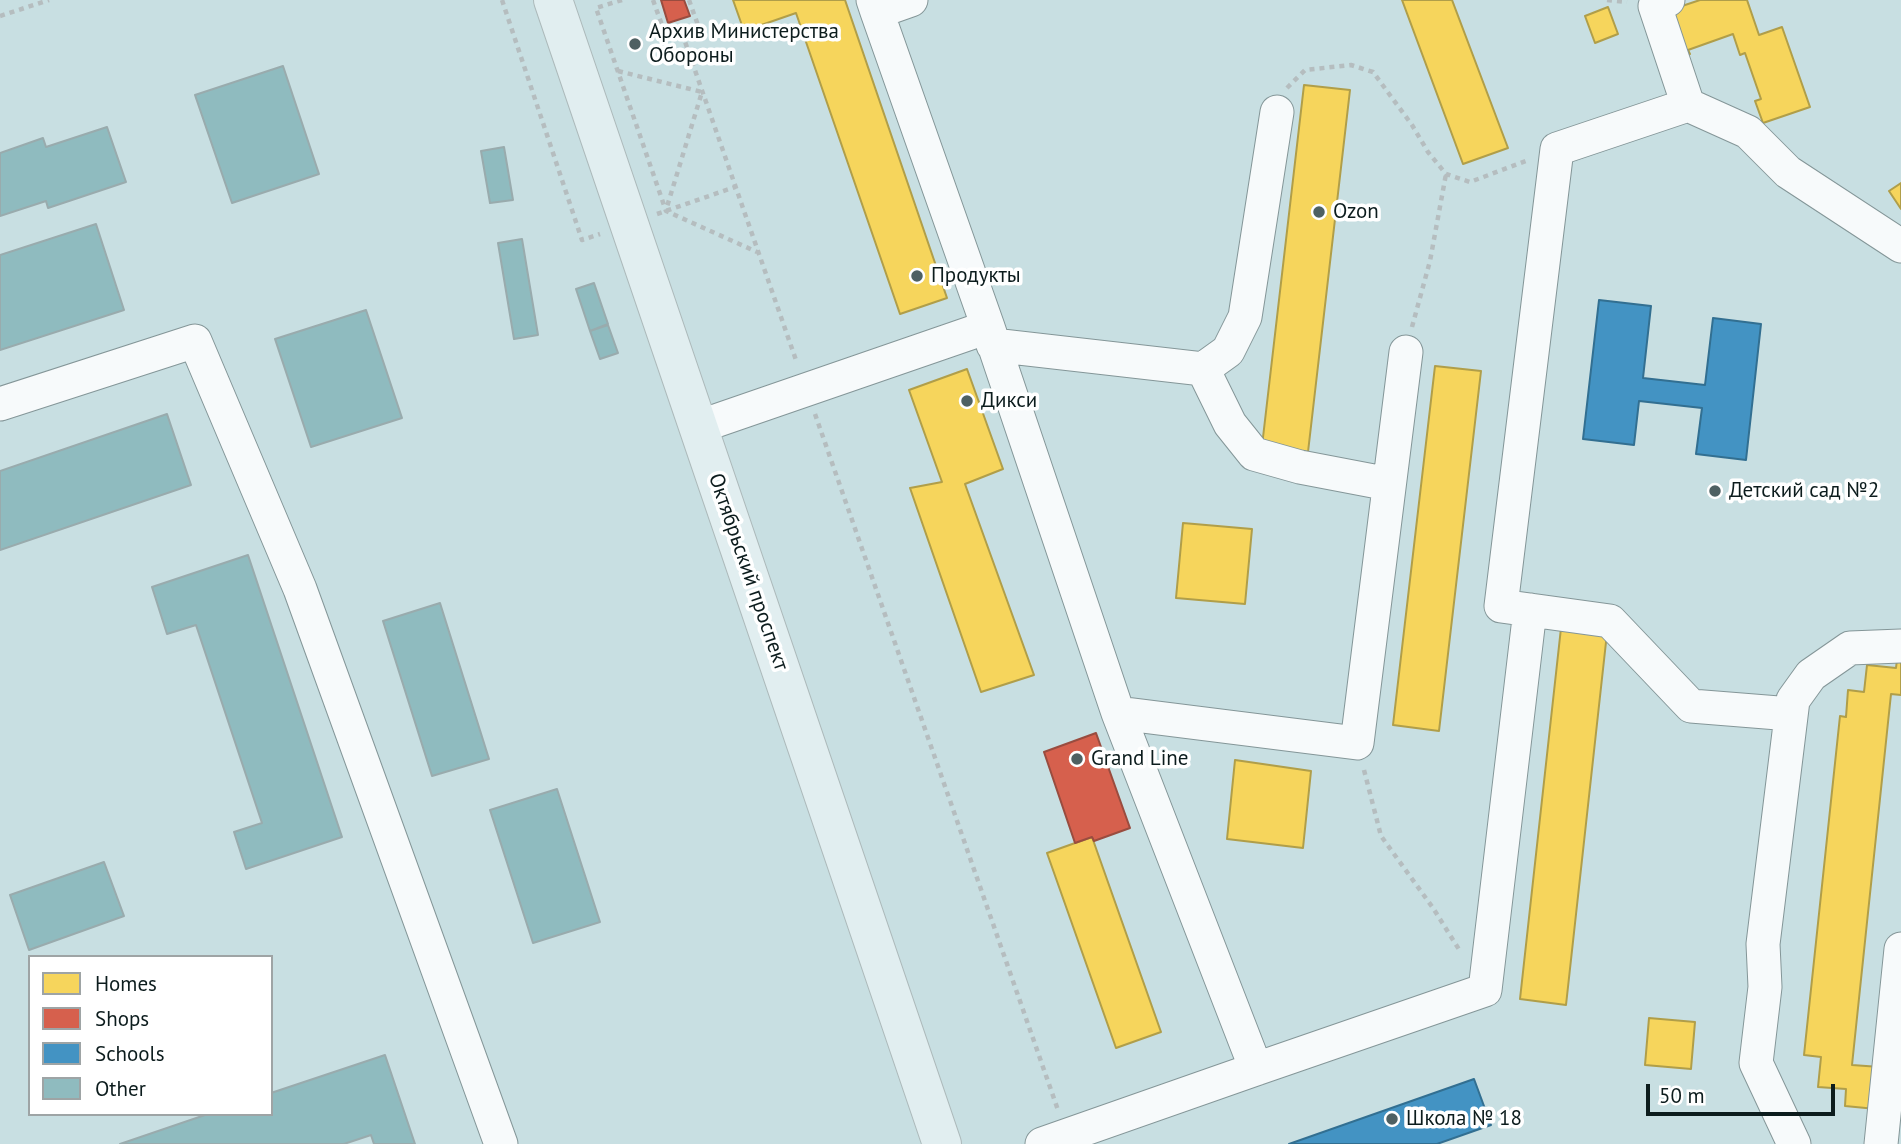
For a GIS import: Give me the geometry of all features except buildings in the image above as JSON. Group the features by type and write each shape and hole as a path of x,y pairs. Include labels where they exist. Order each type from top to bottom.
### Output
{"main road":[{"name":"Октябрьский проспект","path":"554,0 942,1144"}],"street":[{"path":"911,0 875,6 991,336 1118,713 1256,1069"},
{"path":"1668,0 1655,6 1688,105"},
{"path":"1791,713 1691,706 1610,621 1528,620 1501,606 1557,149 1688,105 1748,132 1788,172 1901,246"},
{"path":"698,427 806,390 991,336 1203,369 1228,351 1245,317 1277,111"},
{"path":"0,404 195,341 300,589 500,1144"},
{"path":"1118,713 1357,743 1405,352"},
{"path":"1203,369 1230,424 1254,454 1300,467 1389,484"},
{"path":"1054,1139 1485,990 1528,620"},
{"path":"1794,1144 1756,1063 1765,987 1763,943 1793,700 1811,675 1850,648 1901,646"},
{"path":"1881,1144 1901,949"}],"path":[{"path":"0,16 49,0"},
{"path":"502,0 582,240"},
{"path":"622,0 596,8 666,211 758,253"},
{"path":"653,0 667,39 699,28 689,0"},
{"path":"682,33 806,390 1054,1139"},
{"path":"1277,111 1287,88 1305,70 1351,65 1373,72 1446,174 1470,182 1557,149"},
{"path":"618,71 702,92"},
{"path":"666,211 702,92"},
{"path":"1405,352 1430,261 1446,174"},
{"path":"630,224 735,187"},
{"path":"1357,743 1381,836 1433,908 1485,990"}],"place":[{"name":"Архив Министерства Обороны","path":"635,44"},
{"name":"Ozon","path":"1319,212"},
{"name":"Продукты","path":"917,276"},
{"name":"Дикси","path":"967,401"},
{"name":"Детский сад №2","path":"1715,491"},
{"name":"Grand Line","path":"1077,759"},
{"name":"Школа № 18","path":"1392,1119"}]}
